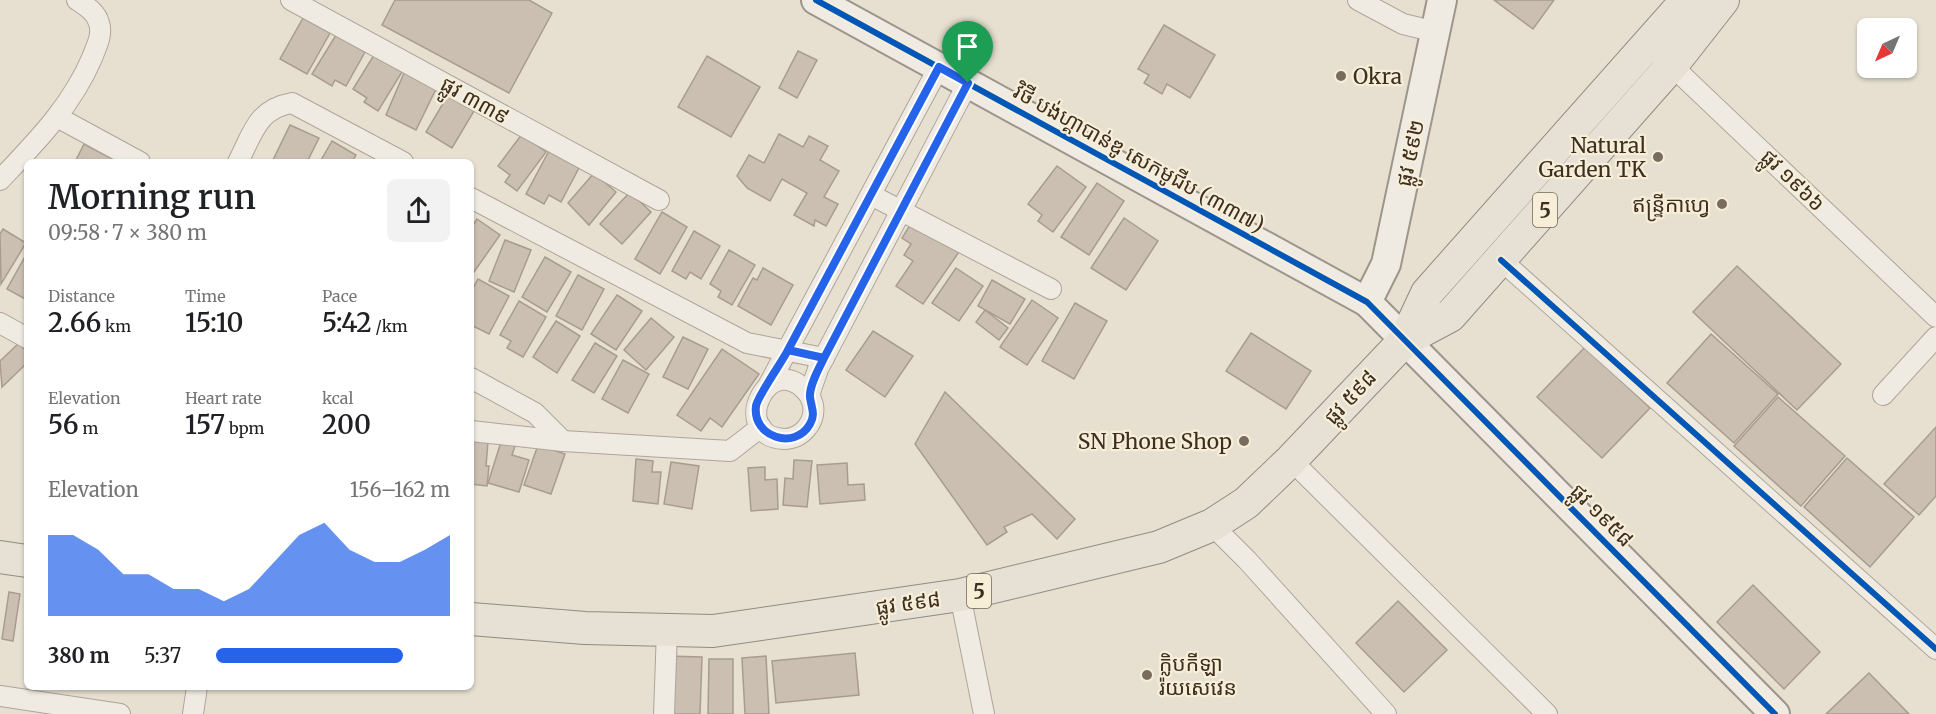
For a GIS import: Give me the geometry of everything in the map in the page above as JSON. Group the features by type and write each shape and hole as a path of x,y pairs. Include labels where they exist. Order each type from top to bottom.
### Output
{"main road":[{"name":"ផ្លូវ ៥៩៨","path":"474,620 585,628 713,631 960,595 1118,559 1159,547 1212,525 1246,503 1292,460 1405,340 1427,293 1688,0"},
{"name":"ផ្លូវ ៥៩៨","path":"1405,340 1450,316 1672,64 1723,0"},
{"path":"0,557 24,561"}],"street":[{"path":"4,167 59,118 83,80 101,33 99,21 91,10 77,0"},
{"name":"ផ្លូវ ៣៣៩","path":"291,0 659,200"},
{"name":"វិថី បង់ហ្គាបាន់ឌូ សេកមូជីប (៣៣៧)","path":"816,0 1367,302 1405,340"},
{"path":"1358,0 1403,24 1436,32"},
{"name":"ផ្លូវ ៥៩២","path":"1367,302 1386,264 1442,0"},
{"name":"ផ្លូវ ១៩៦៦","path":"1649,44 1936,317"},
{"path":"939,67 788,350 768,386 761,392 755,410 761,427 777,438 796,437 810,424 813,415 810,396 824,358 968,83"},
{"path":"240,159 261,118 274,106 292,104 397,159"},
{"path":"59,118 134,159"},
{"path":"871,195 1051,289"},
{"path":"474,200 747,343 824,358"},
{"path":"1501,260 1936,649"},
{"path":"0,323 24,336"},
{"path":"1883,395 1936,337"},
{"name":"ផ្លូវ ១៩៥៨","path":"1405,340 1775,714"},
{"path":"474,380 536,413 563,441"},
{"path":"768,386 783,381 791,382 799,385 810,396"},
{"path":"474,431 563,441 730,451 761,427"},
{"path":"1292,460 1547,714"},
{"path":"1212,525 1255,568 1386,714"},
{"path":"960,595 984,714"},
{"path":"664,714 667,630"},
{"path":"193,714 197,690"},
{"path":"0,696 120,714"}],"building":[{"path":"395,0 529,0 552,13 509,93 382,25"},
{"path":"1494,0 1554,0 1533,29"},
{"path":"303,18 330,33 307,74 280,59"},
{"path":"1164,25 1215,55 1190,98 1167,84 1162,94 1144,83 1149,75 1138,69"},
{"path":"336,35 365,52 346,86 335,80 332,86 312,74"},
{"path":"798,51 817,60 797,98 779,88"},
{"path":"374,55 402,72 378,111 364,102 367,98 353,89"},
{"path":"707,56 760,87 731,137 678,107"},
{"path":"404,73 436,89 416,130 386,115"},
{"path":"448,95 474,111 452,148 426,132"},
{"path":"290,125 319,138 308,159 273,159"},
{"path":"522,134 546,152 517,191 505,182 510,175 498,166"},
{"path":"779,134 803,147 809,136 828,146 820,160 839,171 824,197 838,204 826,226 815,220 814,226 794,215 807,193 782,179 770,201 747,188 737,176 749,155 764,163"},
{"path":"332,141 356,155 354,159 322,159"},
{"path":"84,144 112,159 76,159"},
{"path":"550,149 580,166 561,202 549,195 544,204 526,194"},
{"path":"1057,166 1086,187 1053,232 1038,221 1042,215 1028,204"},
{"path":"594,173 616,192 589,225 568,203"},
{"path":"1097,183 1124,201 1089,255 1061,237"},
{"path":"630,192 651,212 622,244 600,224"},
{"path":"662,212 687,227 660,274 635,259"},
{"path":"1124,218 1158,241 1126,290 1091,268"},
{"path":"477,219 500,235 474,272 474,224"},
{"path":"912,222 961,249 923,304 896,286 913,261 904,255 911,244 902,238"},
{"path":"3,229 24,242 24,246 1,284 0,234"},
{"path":"694,231 720,246 701,279 690,272 686,279 672,271"},
{"path":"505,240 531,250 514,292 489,281"},
{"path":"729,250 755,265 732,305 718,297 721,291 710,284"},
{"path":"545,257 571,272 547,312 522,297"},
{"path":"24,258 24,298 7,289"},
{"path":"1737,266 1841,364 1797,410 1693,312"},
{"path":"763,268 793,285 771,325 738,306 753,278 757,280"},
{"path":"956,268 983,286 959,321 932,303"},
{"path":"578,275 604,289 582,330 556,316"},
{"path":"478,279 509,296 489,334 474,326 474,286"},
{"path":"992,280 1025,299 1010,324 978,306"},
{"path":"617,295 642,311 616,350 591,334"},
{"path":"1032,300 1058,318 1027,365 1000,347"},
{"path":"519,301 546,317 523,357 507,348 511,341 500,335"},
{"path":"1075,303 1107,321 1074,379 1042,361"},
{"path":"985,310 1008,328 999,340 976,322"},
{"path":"651,318 674,337 646,370 624,350"},
{"path":"556,321 580,336 557,373 533,357"},
{"path":"873,331 913,356 885,397 846,370"},
{"path":"1251,333 1311,371 1286,409 1226,371"},
{"path":"1711,334 1778,394 1734,443 1667,383"},
{"path":"683,337 708,349 688,389 663,377"},
{"path":"19,343 24,349 24,366 2,387 0,361"},
{"path":"595,343 617,356 594,393 572,380"},
{"path":"1585,347 1650,408 1602,458 1537,397"},
{"path":"722,349 759,374 722,427 710,418 701,431 677,415"},
{"path":"623,360 649,374 628,413 602,399"},
{"path":"945,392 1075,519 1057,539 1032,514 1004,527 1007,532 987,545 915,444"},
{"path":"1778,397 1845,456 1801,506 1734,446"},
{"path":"1936,427 1936,496 1919,515 1884,484"},
{"path":"474,440 488,442 487,486 474,484"},
{"path":"501,442 515,446 512,455 529,460 519,492 488,483"},
{"path":"538,445 565,454 551,494 524,485"},
{"path":"1847,458 1914,517 1870,567 1804,507"},
{"path":"636,459 653,461 652,472 661,472 658,504 633,501"},
{"path":"794,460 812,461 807,507 783,505 785,478 793,479"},
{"path":"671,462 699,466 692,509 664,504"},
{"path":"847,463 848,485 864,484 865,500 820,504 817,465"},
{"path":"765,467 765,480 777,479 778,509 751,511 748,468"},
{"path":"1753,585 1820,652 1784,689 1717,622"},
{"path":"9,592 20,594 13,641 2,639"},
{"path":"1398,601 1447,650 1404,692 1356,643"},
{"path":"855,653 859,695 776,703 772,661"},
{"path":"668,656 702,657 700,714 666,714"},
{"path":"766,656 769,714 745,714 742,658"},
{"path":"709,659 733,659 733,714 708,714"},
{"path":"1869,673 1909,714 1826,714"}],"cycle path":[{"path":"816,0 1367,302 1775,714"},
{"path":"1501,260 1936,649"}],"place":[{"name":"Okra","path":"1341,76"},
{"name":"Natural Garden TK","path":"1658,157"},
{"name":"ឥន្ទ្រីកាហ្វេ","path":"1722,204"},
{"name":"SN Phone Shop","path":"1244,441"},
{"name":"ក្លិបកីឡា រ៉យសេវេន","path":"1147,675"}],"route":[{"path":"968,83 824,358 788,350 768,386 761,392 755,410 761,427 768,434 786,439 796,437 810,424 813,415 810,396 818,369 824,358 788,350 939,67 968,83"}]}
